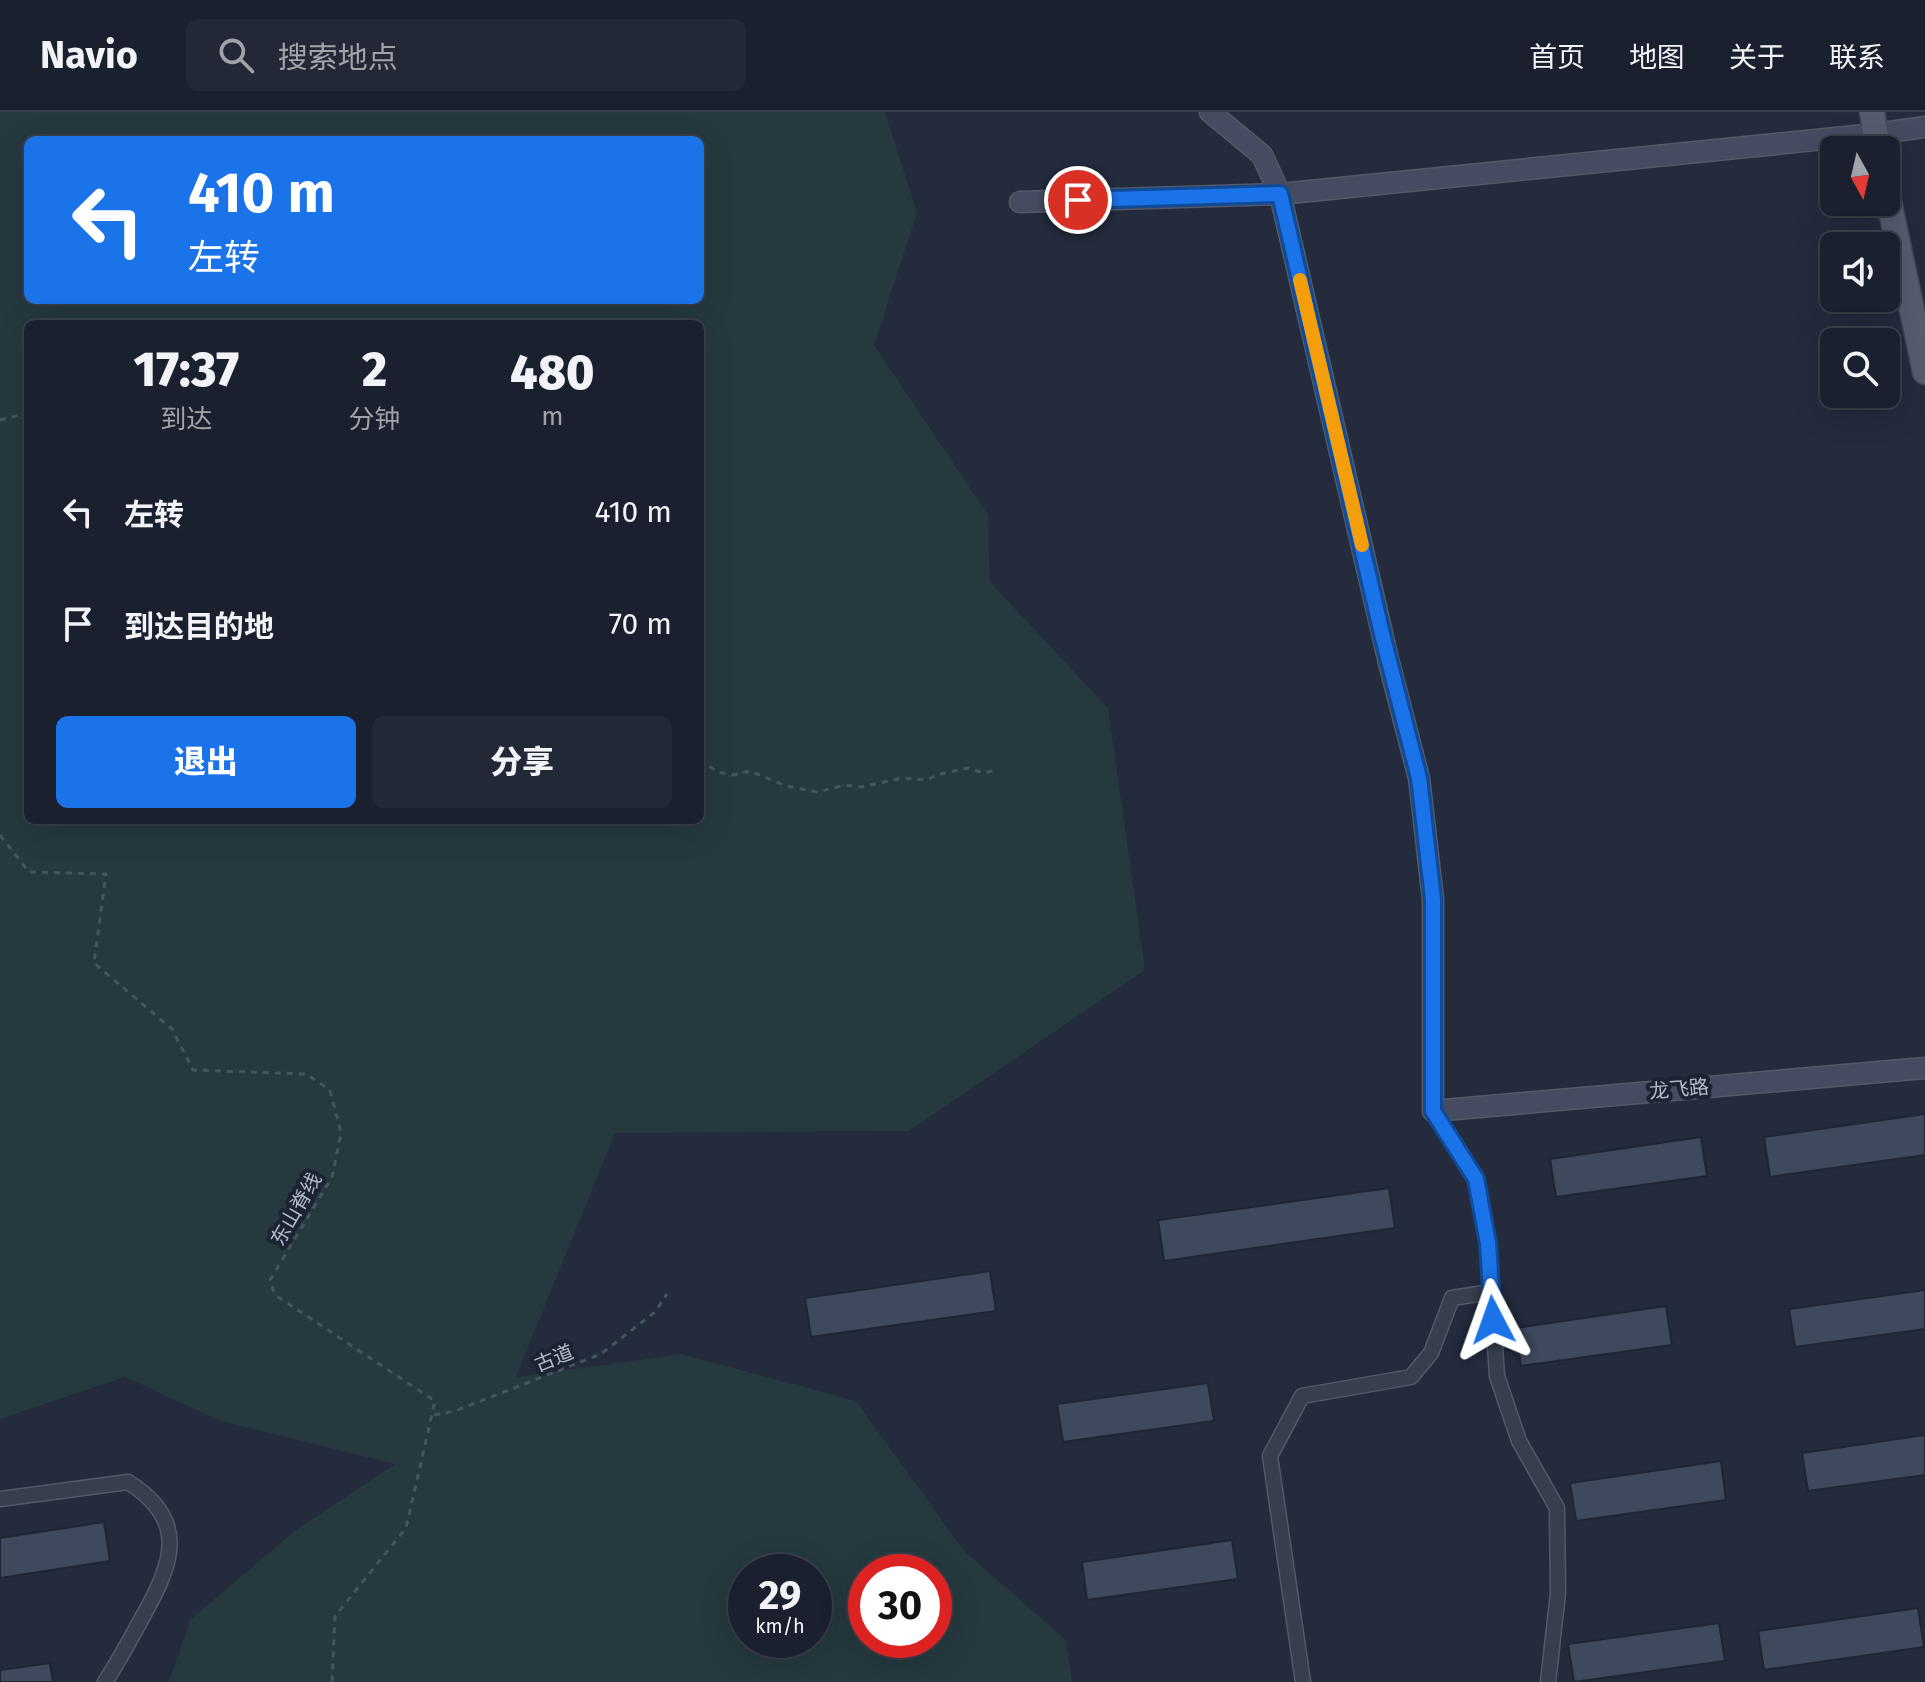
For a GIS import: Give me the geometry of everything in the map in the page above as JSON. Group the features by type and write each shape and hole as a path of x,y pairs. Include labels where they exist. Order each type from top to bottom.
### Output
{"main road":[{"path":"1892,216 1925,372"}],"street":[{"path":"1210,112 1262,155 1280,194 1419,778 1433,899 1433,1111 1476,1179 1488,1243 1497,1376 1519,1441 1557,1508 1558,1593 1548,1682"},
{"path":"1020,202 1280,194 1925,127"},
{"name":"龙飞路","path":"1433,1111 1925,1068"},
{"path":"1303,1682 1270,1456 1302,1396 1411,1377 1431,1353 1452,1298 1491,1292"},
{"path":"0,1499 128,1482 160,1507 168,1524 169,1562 161,1584 105,1682"}],"path":[{"path":"0,420 24,414"},
{"path":"704,762 717,772 733,775 750,771 786,786 818,792 845,785 861,787 903,778 926,780 968,768 983,773 997,770"},
{"name":"东山脊线","path":"0,835 29,872 106,874 94,963 172,1029 193,1070 306,1074 330,1090 341,1133 332,1177 270,1280 275,1295 435,1401 432,1415"},
{"name":"古道","path":"432,1415 455,1411 601,1354 655,1312 667,1294"},
{"path":"332,1682 335,1616 406,1528 432,1415"}],"green space":[{"path":"0,112 885,112 917,213 874,345 988,515 990,582 1108,708 1145,970 909,1131 615,1133 516,1377 681,1354 856,1401 964,1551 1066,1640 1072,1682 169,1682 190,1620 296,1530 395,1464 221,1421 125,1377 0,1419"}],"building":[{"path":"1925,1114 1925,1155 1770,1177 1764,1137"},
{"path":"1701,1137 1707,1176 1556,1197 1550,1159"},
{"path":"1389,1188 1395,1228 1164,1261 1158,1220"},
{"path":"990,1271 996,1311 811,1337 805,1298"},
{"path":"1925,1290 1925,1329 1795,1347 1789,1309"},
{"path":"1666,1306 1672,1345 1521,1366 1515,1328"},
{"path":"1208,1383 1214,1421 1063,1442 1057,1404"},
{"path":"1925,1435 1925,1475 1808,1491 1802,1453"},
{"path":"1721,1461 1726,1500 1576,1521 1570,1483"},
{"path":"104,1522 110,1561 0,1578 0,1538"},
{"path":"1232,1540 1238,1579 1087,1600 1082,1562"},
{"path":"1918,1608 1924,1647 1764,1670 1758,1631"},
{"path":"1719,1623 1725,1661 1574,1682 1568,1644"},
{"path":"50,1663 53,1682 0,1682 0,1670"}],"slow traffic":[{"path":"1300,280 1362,545"}],"route":[{"path":"1078,200 1280,194 1382,634 1419,778 1433,899 1433,1111 1476,1179 1488,1243 1493,1320"}]}
